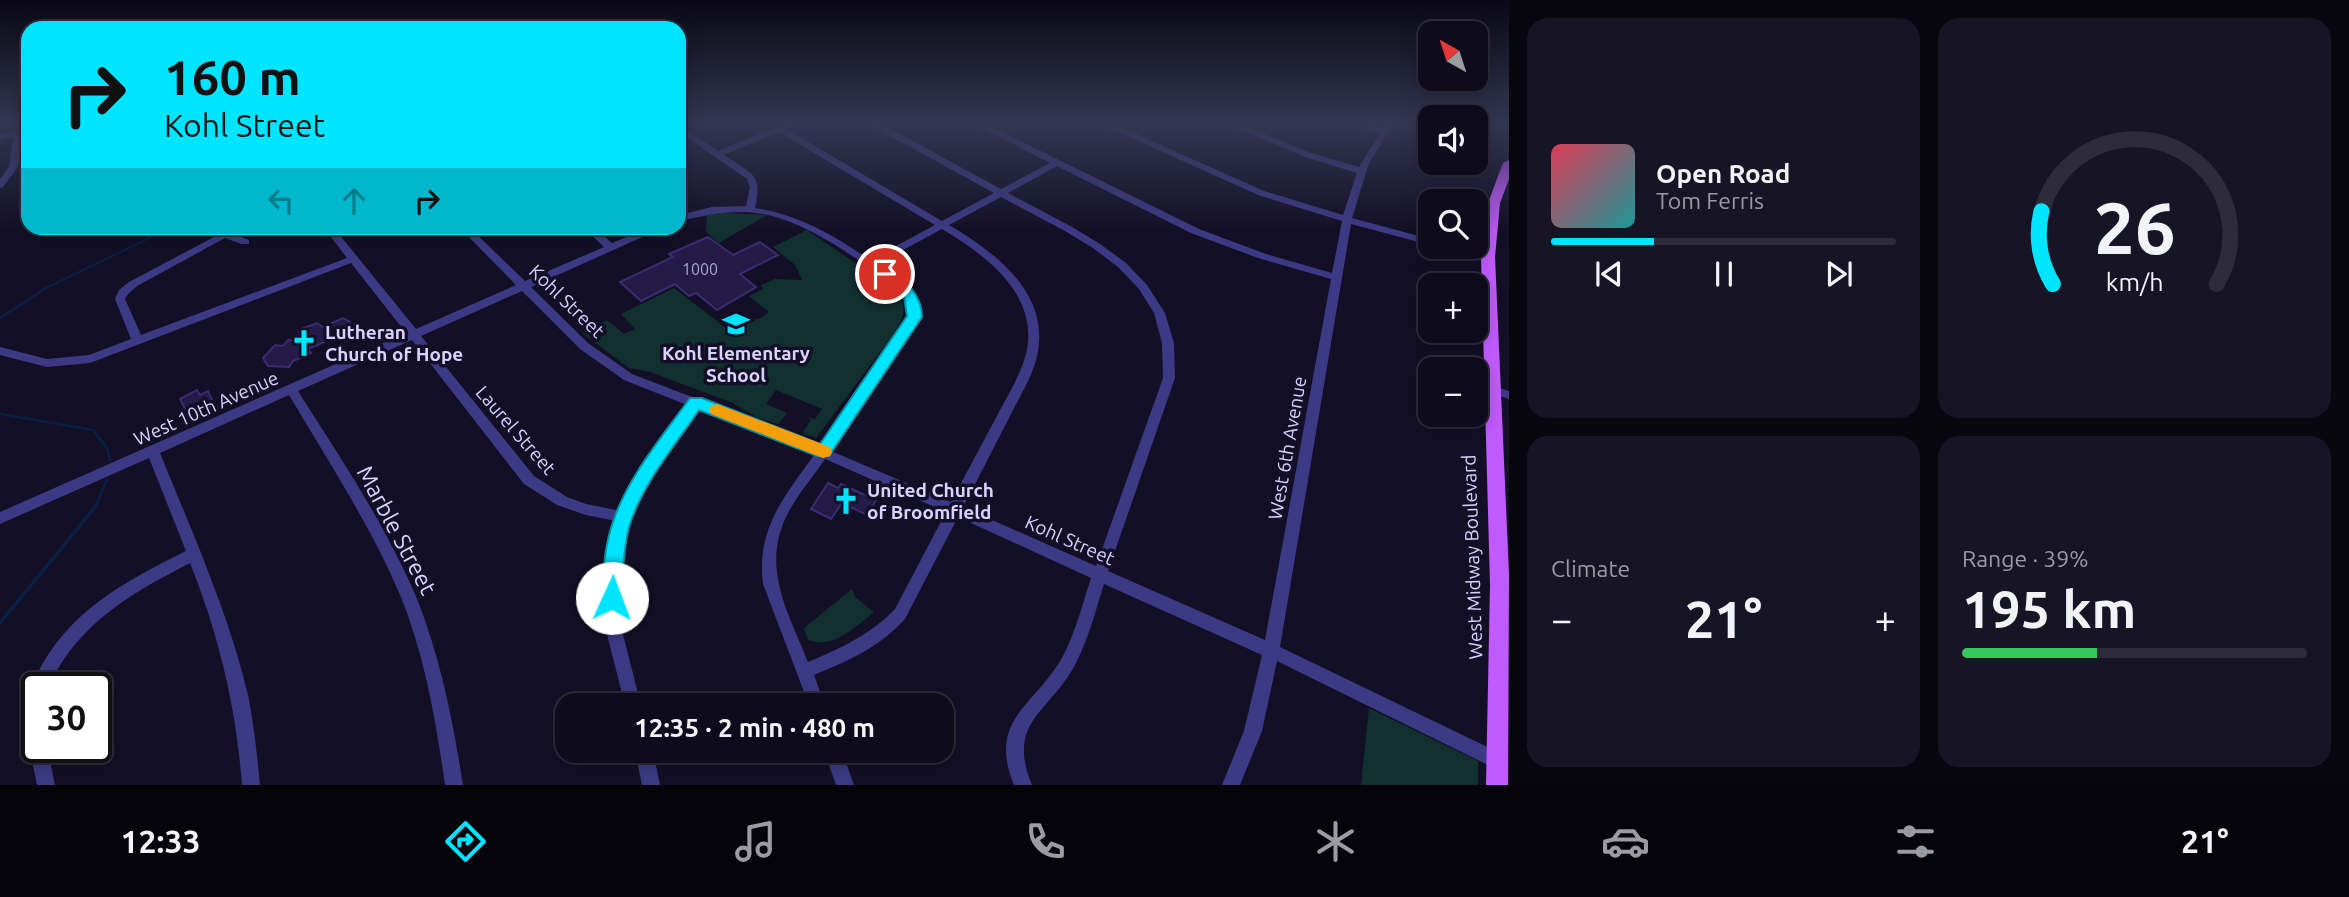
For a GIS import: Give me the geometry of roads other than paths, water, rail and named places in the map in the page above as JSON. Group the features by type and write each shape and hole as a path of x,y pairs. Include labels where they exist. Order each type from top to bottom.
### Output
{"main road":[{"name":"West Midway Boulevard","path":"1497,785 1501,393 1488,257 1494,203 1509,163"}],"street":[{"path":"0,185 13,167 15,159"},
{"path":"724,159 753,182 755,187 750,209"},
{"path":"803,672 863,647 888,628 900,614 1025,375 1034,346 1035,326 1024,296 1008,273 983,251 830,159"},
{"path":"939,159 1085,237 1126,268 1153,300 1169,339 1169,378 1071,657 1022,722 1015,737 1016,768 1023,785"},
{"path":"1047,159 1213,239 1336,277"},
{"path":"1184,159 1261,193 1418,239"},
{"path":"1320,159 1362,171"},
{"name":"West 6th Avenue","path":"1231,785 1254,731 1271,650 1346,219 1362,171 1369,159"},
{"path":"870,264 1056,163"},
{"path":"686,216 750,209 775,213 805,223 904,288 912,299 915,317 783,509 770,538 768,553 773,593 812,693"},
{"path":"138,342 118,291 226,235 245,242"},
{"name":"Laurel Street","path":"334,235 518,469 536,487 559,501 576,507 624,517"},
{"name":"Kohl Street","path":"472,235 584,346 614,369 823,452 955,509 1271,650 1498,761"},
{"path":"597,235 611,247"},
{"name":"West 10th Avenue","path":"0,518 639,235"},
{"path":"0,351 43,362 72,362 107,355 353,259"},
{"name":"Marble Street","path":"291,389 381,541 409,598 431,665 454,785"},
{"path":"630,693 611,619 614,556 624,517 650,467 696,402"},
{"path":"153,451 215,607 237,676 250,754 251,785"},
{"path":"46,672 67,639 91,615 143,580 194,554"},
{"path":"41,763 46,785"},
{"path":"646,763 651,785"},
{"path":"837,763 845,785"}],"waterway":[{"path":"40,291 156,235"},
{"path":"0,318 43,290"},
{"path":"0,414 93,430 107,448 110,460"},
{"path":"96,506 107,479"},
{"path":"0,623 96,506"}],"place":[{"name":"Kohl Elementary School","path":"736,324"},
{"name":"Lutheran Church of Hope","path":"304,343"},
{"name":"United Church of Broomfield","path":"846,501"}]}
